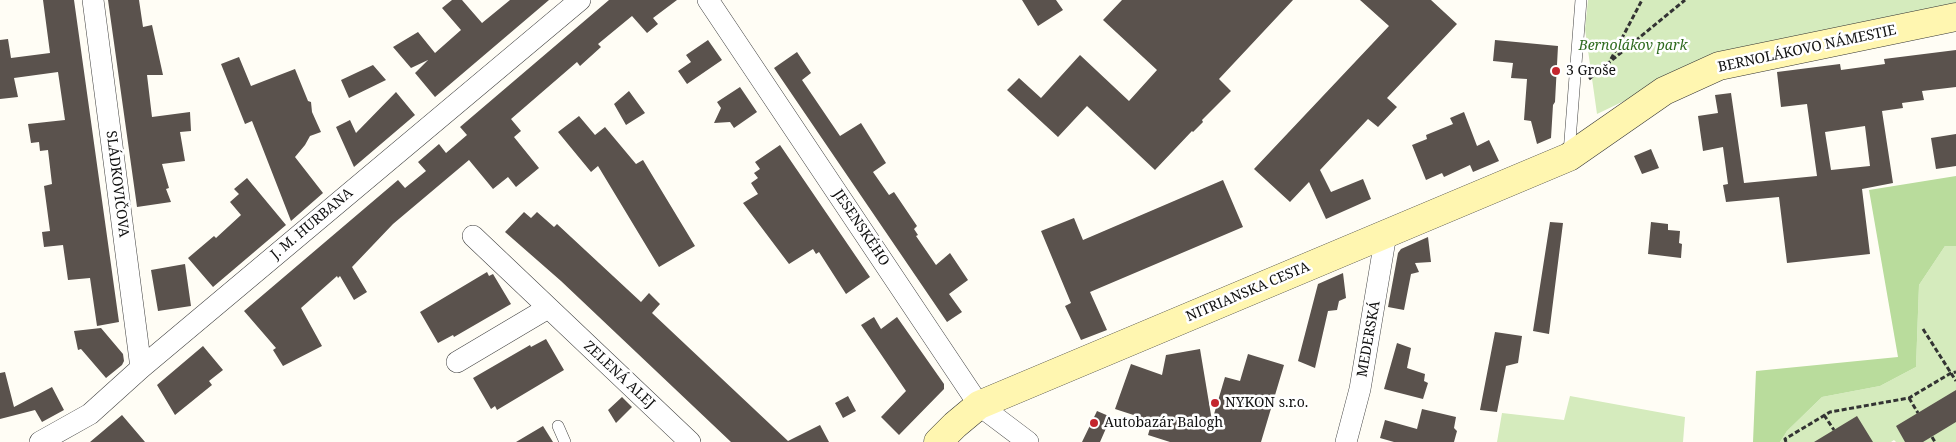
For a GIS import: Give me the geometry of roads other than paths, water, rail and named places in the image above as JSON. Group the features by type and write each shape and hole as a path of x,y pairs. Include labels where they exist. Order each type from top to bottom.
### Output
{"main road":[{"name":"BERNOLÁKOVO NÁMESTIE","path":"1569,157 1664,91 1719,66 1956,17"},
{"name":"NITRIANSKA CESTA","path":"938,442 979,405 1569,157"}],"street":[{"name":"SLÁDKOVIČOVA","path":"93,0 141,368"},
{"name":"J. M. HURBANA","path":"40,442 90,414 141,368 580,0"},
{"name":"JESENSKÉHO","path":"708,0 979,405 1028,442"},
{"name":"MEDERSKÁ","path":"1346,442 1360,389 1386,234"},
{"name":"ZELENÁ ALEJ","path":"473,236 690,442"},
{"path":"457,362 548,308"}],"lane":[{"path":"1569,157 1581,0"},
{"path":"558,426 565,442"}],"place":[{"name":"3 Groše","path":"1556,71"},
{"name":"NYKON s.r.o.","path":"1215,403"},
{"name":"Autobazár Balogh","path":"1094,423"}],"park label":[{"name":"Bernolákov park","path":"1633,46"}]}
